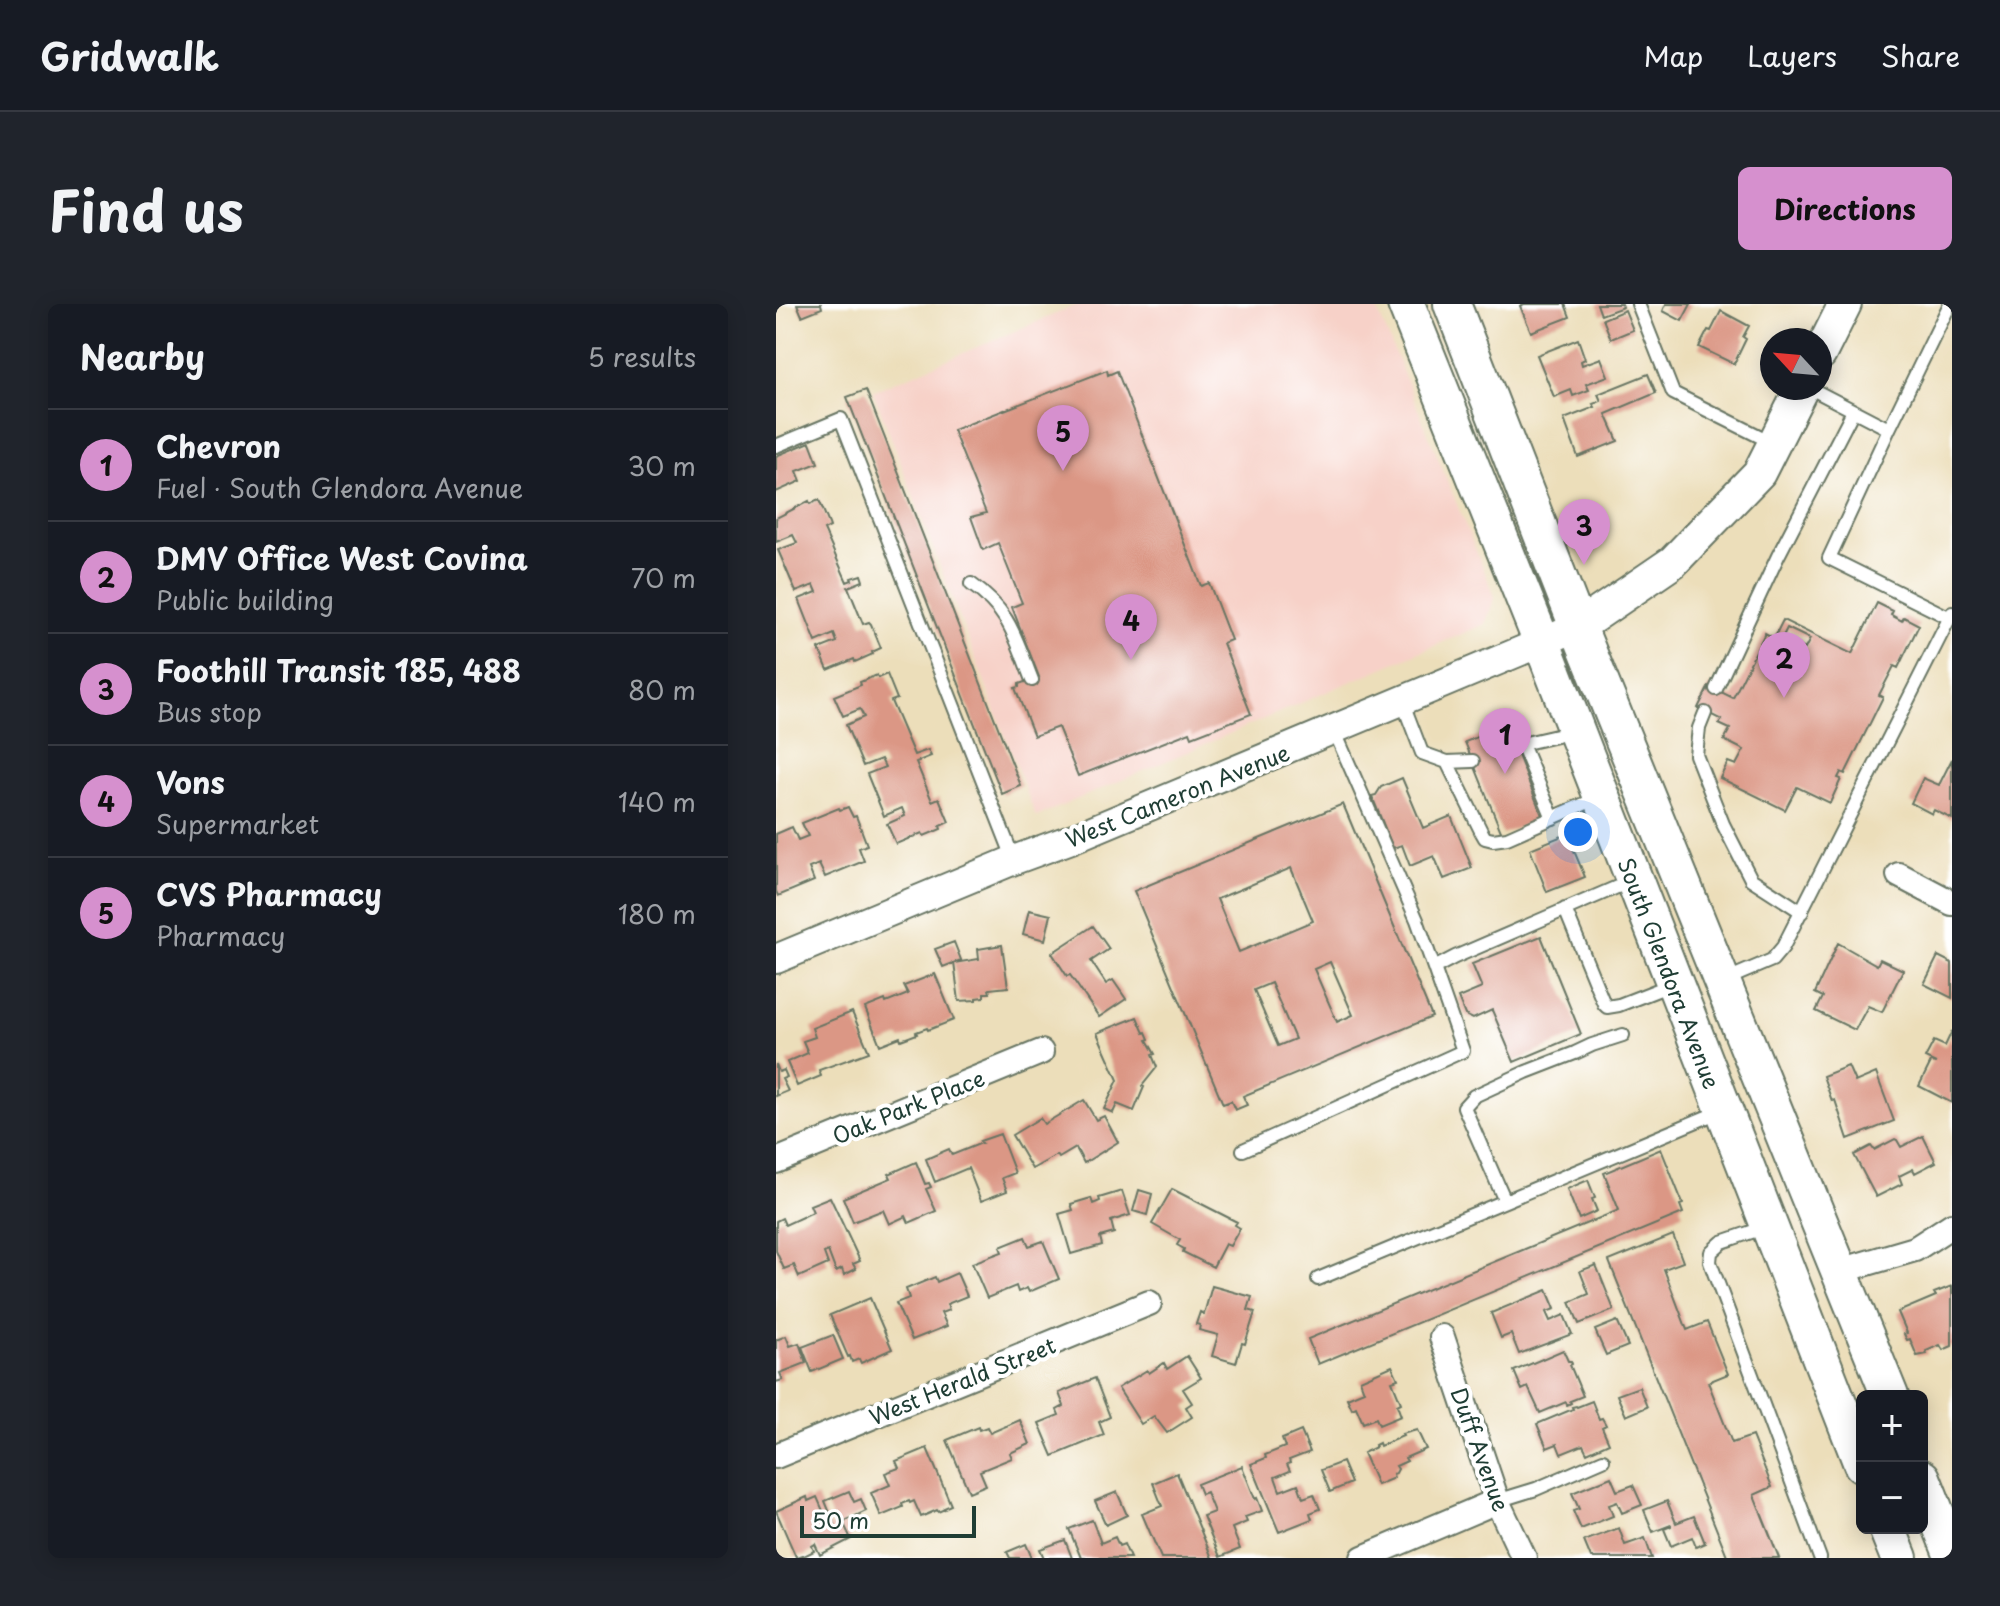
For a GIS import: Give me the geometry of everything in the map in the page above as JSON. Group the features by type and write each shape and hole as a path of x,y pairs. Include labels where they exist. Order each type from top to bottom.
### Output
{"main road":[{"name":"South Glendora Avenue","path":"1406,304 1542,643 1861,1462"},
{"name":"South Glendora Avenue","path":"1452,304 1578,627 1888,1390"},
{"path":"1832,330 1845,304"},
{"path":"1578,627 1673,562 1759,473 1796,400"},
{"path":"1928,1493 1952,1554"},
{"path":"1889,1534 1899,1558"}],"street":[{"name":"West Cameron Avenue","path":"776,959 1578,627"},
{"path":"1899,875 1952,903"},
{"name":"Oak Park Place","path":"776,1161 1041,1052"},
{"path":"1840,1271 1915,1249 1952,1225"},
{"name":"West Herald Street","path":"776,1456 1149,1303"},
{"name":"Duff Avenue","path":"1442,1337 1497,1501 1524,1558"},
{"path":"1363,1558 1497,1501"}],"lane":[{"path":"1638,304 1673,393 1774,444"},
{"path":"1722,981 1772,960 1783,947 1951,616 1829,558 1950,304"},
{"path":"1832,400 1889,429"},
{"path":"1716,689 1778,556 1853,411"},
{"path":"776,446 841,419 1014,860"},
{"path":"971,584 988,596 1011,624 1032,680"},
{"path":"1402,701 1422,753 1447,762 1473,761"},
{"path":"1705,713 1699,728 1696,755 1723,824 1751,879 1802,912"},
{"path":"1243,1150 1463,1051 1417,920 1334,730"},
{"path":"1553,818 1518,744 1576,732"},
{"path":"1447,762 1485,838 1493,840 1507,838 1601,797"},
{"path":"1434,968 1634,880"},
{"path":"1565,909 1607,1007 1674,983"},
{"path":"1505,1201 1464,1107 1474,1096 1500,1084 1623,1035"},
{"path":"1318,1279 1723,1109"},
{"path":"1769,1226 1722,1242 1711,1252 1710,1262 1820,1558"},
{"path":"1497,1501 1536,1489 1603,1460"}],"shaded area":[{"path":"1079,304 1375,304 1495,597 1485,624 1036,817 873,391"}],"building":[{"path":"797,304 821,304 822,308 802,316"},
{"path":"1565,304 1570,317 1531,332 1520,306"},
{"path":"1597,304 1622,304 1623,307 1601,315"},
{"path":"1666,304 1691,304 1682,321 1663,311"},
{"path":"1625,310 1633,330 1611,339 1603,319"},
{"path":"1721,311 1749,326 1734,364 1699,347"},
{"path":"1578,339 1585,359 1581,361 1582,365 1601,358 1608,376 1586,384 1589,390 1573,396 1571,390 1554,397 1537,355"},
{"path":"1107,370 1108,375 1117,371 1201,586 1209,583 1231,640 1223,643 1251,714 1192,737 1190,732 1078,776 1058,727 1034,736 1015,688 1039,677 1012,607 1022,603 998,543 983,550 971,517 986,513 953,430"},
{"path":"1648,374 1656,393 1606,414 1618,441 1578,457 1564,419 1595,407 1593,404 1601,401 1598,394"},
{"path":"866,390 1021,786 1002,794 847,397"},
{"path":"810,442 818,463 797,471 801,481 776,492 776,456"},
{"path":"819,500 830,527 824,530 847,582 861,575 863,581 848,587 863,624 871,624 881,648 855,662 854,659 828,670 819,649 837,642 834,634 816,642 799,599 817,592 814,585 796,592 778,550 797,543 793,535 776,542 776,518 809,501 810,504"},
{"path":"1877,603 1893,611 1891,615 1902,621 1904,617 1919,625 1898,668 1894,666 1879,695 1883,697 1845,774 1841,772 1838,778 1841,779 1830,803 1797,787 1785,810 1720,778 1728,762 1736,765 1744,750 1724,740 1730,729 1719,724 1722,720 1698,708 1709,686 1733,698 1765,633 1774,638 1783,620 1852,654","holes":["1787,628 1810,639 1805,649 1782,638"]},
{"path":"887,674 897,699 891,701 914,755 928,750 931,756 916,762 932,801 939,798 949,822 940,826 941,829 896,844 887,824 905,816 902,808 884,816 867,774 885,767 881,759 863,766 846,725 864,717 860,709 843,716 834,696 861,685 860,682"},
{"path":"1506,725 1543,818 1502,834 1465,742"},
{"path":"1952,759 1952,819 1934,810 1932,814 1911,803 1923,778 1939,785"},
{"path":"1402,778 1423,828 1451,816 1472,868 1444,879 1434,856 1410,866 1402,845 1393,848 1372,796 1381,787"},
{"path":"1343,804 1432,1017 1243,1096 1247,1105 1235,1110 1231,1101 1223,1104 1134,891","holes":["1291,868 1313,921 1239,952 1217,899","1330,962 1353,1015 1337,1022 1314,969","1271,983 1295,1039 1278,1046 1254,990"]},
{"path":"848,807 853,817 856,816 867,845 859,848 864,861 825,877 819,864 809,868 814,881 778,896 776,834 792,827 798,840 808,836 802,823"},
{"path":"1567,834 1585,877 1547,892 1530,849"},
{"path":"1029,910 1051,915 1045,940 1023,934"},
{"path":"1093,926 1109,949 1091,961 1106,984 1113,980 1126,999 1099,1017 1052,953"},
{"path":"1541,936 1581,1034 1514,1062 1492,1010 1473,1019 1465,1015 1458,998 1482,988 1472,964"},
{"path":"954,942 961,960 943,967 935,949"},
{"path":"1838,943 1877,965 1880,959 1903,970 1882,1012 1868,1006 1855,1030 1816,1011 1823,997 1815,993"},
{"path":"1002,945 1008,987 989,989 990,993 984,993 984,997 976,1000 959,1001 954,963 979,959 978,949"},
{"path":"1938,956 1952,963 1952,998 1924,984"},
{"path":"935,974 954,1020 880,1045 865,1008 908,994 904,986"},
{"path":"852,1012 869,1052 819,1070 821,1076 797,1086 787,1062 808,1053 803,1041 815,1037 812,1028"},
{"path":"1137,1017 1155,1054 1152,1055 1157,1067 1142,1086 1134,1111 1117,1104 1113,1113 1104,1109 1118,1080 1097,1033"},
{"path":"1952,1031 1952,1103 1919,1086 1931,1062 1936,1063 1925,1058 1934,1041 1945,1046"},
{"path":"776,1064 779,1072 784,1070 787,1077 782,1079 788,1091 776,1096"},
{"path":"1848,1066 1855,1082 1876,1073 1894,1121 1848,1139 1823,1076"},
{"path":"1084,1100 1096,1120 1104,1116 1118,1142 1084,1163 1076,1148 1032,1169 1012,1135 1040,1118 1044,1124"},
{"path":"1000,1134 1015,1173 1002,1178 1007,1191 981,1201 968,1168 935,1182 926,1159 949,1149 952,1155"},
{"path":"1923,1136 1936,1162 1915,1173 1913,1169 1899,1176 1902,1184 1876,1197 1854,1155 1871,1146 1874,1150 1895,1139 1901,1147"},
{"path":"1661,1149 1683,1204 1680,1205 1683,1213 1318,1364 1308,1339 1619,1210 1604,1173"},
{"path":"916,1162 925,1184 929,1183 931,1187 926,1189 936,1211 909,1223 906,1216 889,1224 883,1210 853,1222 843,1198 891,1178 889,1174"},
{"path":"1588,1180 1597,1211 1579,1219 1567,1189"},
{"path":"1172,1189 1237,1222 1235,1225 1240,1228 1230,1246 1225,1244 1213,1267 1183,1252 1184,1249 1177,1245 1180,1240 1152,1224"},
{"path":"1139,1190 1152,1194 1147,1215 1133,1211"},
{"path":"1122,1191 1130,1215 1111,1221 1114,1233 1100,1237 1102,1245 1071,1254 1059,1214 1073,1210 1071,1204 1091,1198 1093,1204 1100,1201 1099,1198"},
{"path":"830,1197 860,1261 853,1264 856,1269 844,1275 842,1269 836,1272 828,1251 824,1253 828,1264 799,1277 794,1265 784,1269 776,1251 776,1221 782,1218 785,1225 813,1212 810,1205"},
{"path":"1673,1235 1683,1262 1664,1269 1687,1330 1707,1322 1728,1374 1708,1382 1732,1443 1752,1436 1772,1487 1754,1495 1779,1558 1728,1558 1609,1261"},
{"path":"1025,1237 1029,1246 1043,1241 1059,1279 1029,1292 1027,1288 1018,1292 1016,1286 987,1298 972,1263 1002,1252 1000,1247"},
{"path":"1596,1265 1614,1310 1579,1324 1570,1302 1589,1294 1580,1271"},
{"path":"957,1273 967,1296 947,1304 949,1310 941,1313 947,1326 912,1340 896,1303 909,1298 906,1289 935,1277 937,1282"},
{"path":"1212,1286 1252,1297 1248,1310 1255,1312 1236,1363 1212,1356 1218,1335 1199,1330 1200,1325 1196,1324 1200,1312 1204,1314"},
{"path":"1952,1286 1952,1346 1943,1350 1940,1345 1926,1351 1927,1354 1917,1356 1910,1339 1907,1340 1904,1334 1907,1333 1898,1312"},
{"path":"1547,1290 1555,1309 1546,1312 1550,1321 1564,1315 1572,1334 1519,1354 1511,1334 1501,1338 1491,1313"},
{"path":"870,1298 892,1349 861,1363 859,1359 852,1362 830,1315"},
{"path":"1617,1321 1628,1346 1606,1355 1595,1330"},
{"path":"833,1335 843,1359 812,1372 802,1347"},
{"path":"786,1336 790,1346 799,1343 806,1363 780,1373 783,1380 776,1382 776,1340"},
{"path":"1563,1350 1568,1361 1571,1361 1583,1396 1567,1405 1566,1402 1540,1413 1528,1387 1522,1390 1514,1371"},
{"path":"1187,1356 1201,1378 1183,1389 1192,1403 1186,1407 1192,1417 1167,1433 1154,1416 1141,1424 1118,1388 1147,1370 1149,1373 1164,1363 1167,1369"},
{"path":"1392,1366 1398,1379 1392,1381 1401,1403 1397,1405 1401,1416 1379,1425 1376,1418 1363,1423 1356,1407 1352,1409 1347,1398 1364,1391 1360,1380"},
{"path":"1095,1378 1110,1417 1099,1422 1104,1435 1053,1456 1039,1423 1059,1415 1057,1410 1064,1406 1059,1393"},
{"path":"1639,1387 1647,1407 1626,1416 1617,1395"},
{"path":"1592,1401 1599,1419 1602,1418 1606,1425 1602,1427 1609,1443 1587,1453 1583,1445 1561,1454 1557,1444 1547,1448 1537,1424"},
{"path":"1020,1420 1030,1444 1010,1453 1012,1458 980,1471 986,1485 969,1492 947,1440 978,1427 979,1430 987,1427 990,1433"},
{"path":"1417,1430 1426,1449 1405,1458 1407,1461 1396,1466 1398,1469 1393,1474 1394,1478 1377,1485 1363,1453 1379,1443 1380,1446"},
{"path":"1301,1431 1310,1452 1289,1460 1290,1471 1275,1477 1280,1491 1298,1484 1303,1498 1314,1494 1320,1509 1310,1513 1312,1519 1279,1532 1251,1464 1285,1447 1282,1439"},
{"path":"927,1448 951,1505 921,1517 914,1501 909,1501 902,1504 903,1507 881,1516 871,1493 890,1485 885,1473 899,1468 896,1461"},
{"path":"1342,1462 1351,1483 1330,1492 1321,1470"},
{"path":"1242,1466 1262,1511 1245,1517 1247,1522 1232,1528 1240,1549 1220,1557 1203,1516 1214,1512 1206,1492 1201,1494 1197,1484"},
{"path":"1177,1473 1212,1558 1161,1558 1142,1514 1162,1506 1153,1483"},
{"path":"1611,1477 1617,1491 1633,1485 1642,1505 1622,1513 1617,1502 1609,1505 1613,1516 1581,1529 1573,1511 1579,1509 1572,1493"},
{"path":"849,1491 854,1502 861,1499 866,1511 843,1522 851,1539 820,1555 815,1544 812,1546 814,1551 796,1557 776,1511 807,1497 808,1501 817,1497 830,1527 835,1525 825,1501"},
{"path":"1117,1492 1127,1515 1106,1525 1095,1501"},
{"path":"1667,1501 1676,1523 1694,1516 1705,1543 1696,1547 1692,1537 1671,1546 1664,1529 1671,1525 1653,1532 1644,1510"},
{"path":"1092,1520 1101,1543 1115,1537 1119,1546 1124,1544 1130,1558 1081,1558 1069,1529"},
{"path":"1619,1528 1625,1545 1645,1538 1652,1558 1591,1558 1584,1541"},
{"path":"1065,1540 1072,1558 1044,1558 1040,1549"},
{"path":"1026,1544 1032,1558 1010,1558 1007,1552"}],"place":[{"name":"CVS Pharmacy","path":"1063,471"},
{"name":"Foothill Transit 185, 488","path":"1584,565"},
{"name":"Vons","path":"1131,660"},
{"name":"DMV Office West Covina","path":"1784,698"},
{"name":"Chevron","path":"1505,774"}]}
